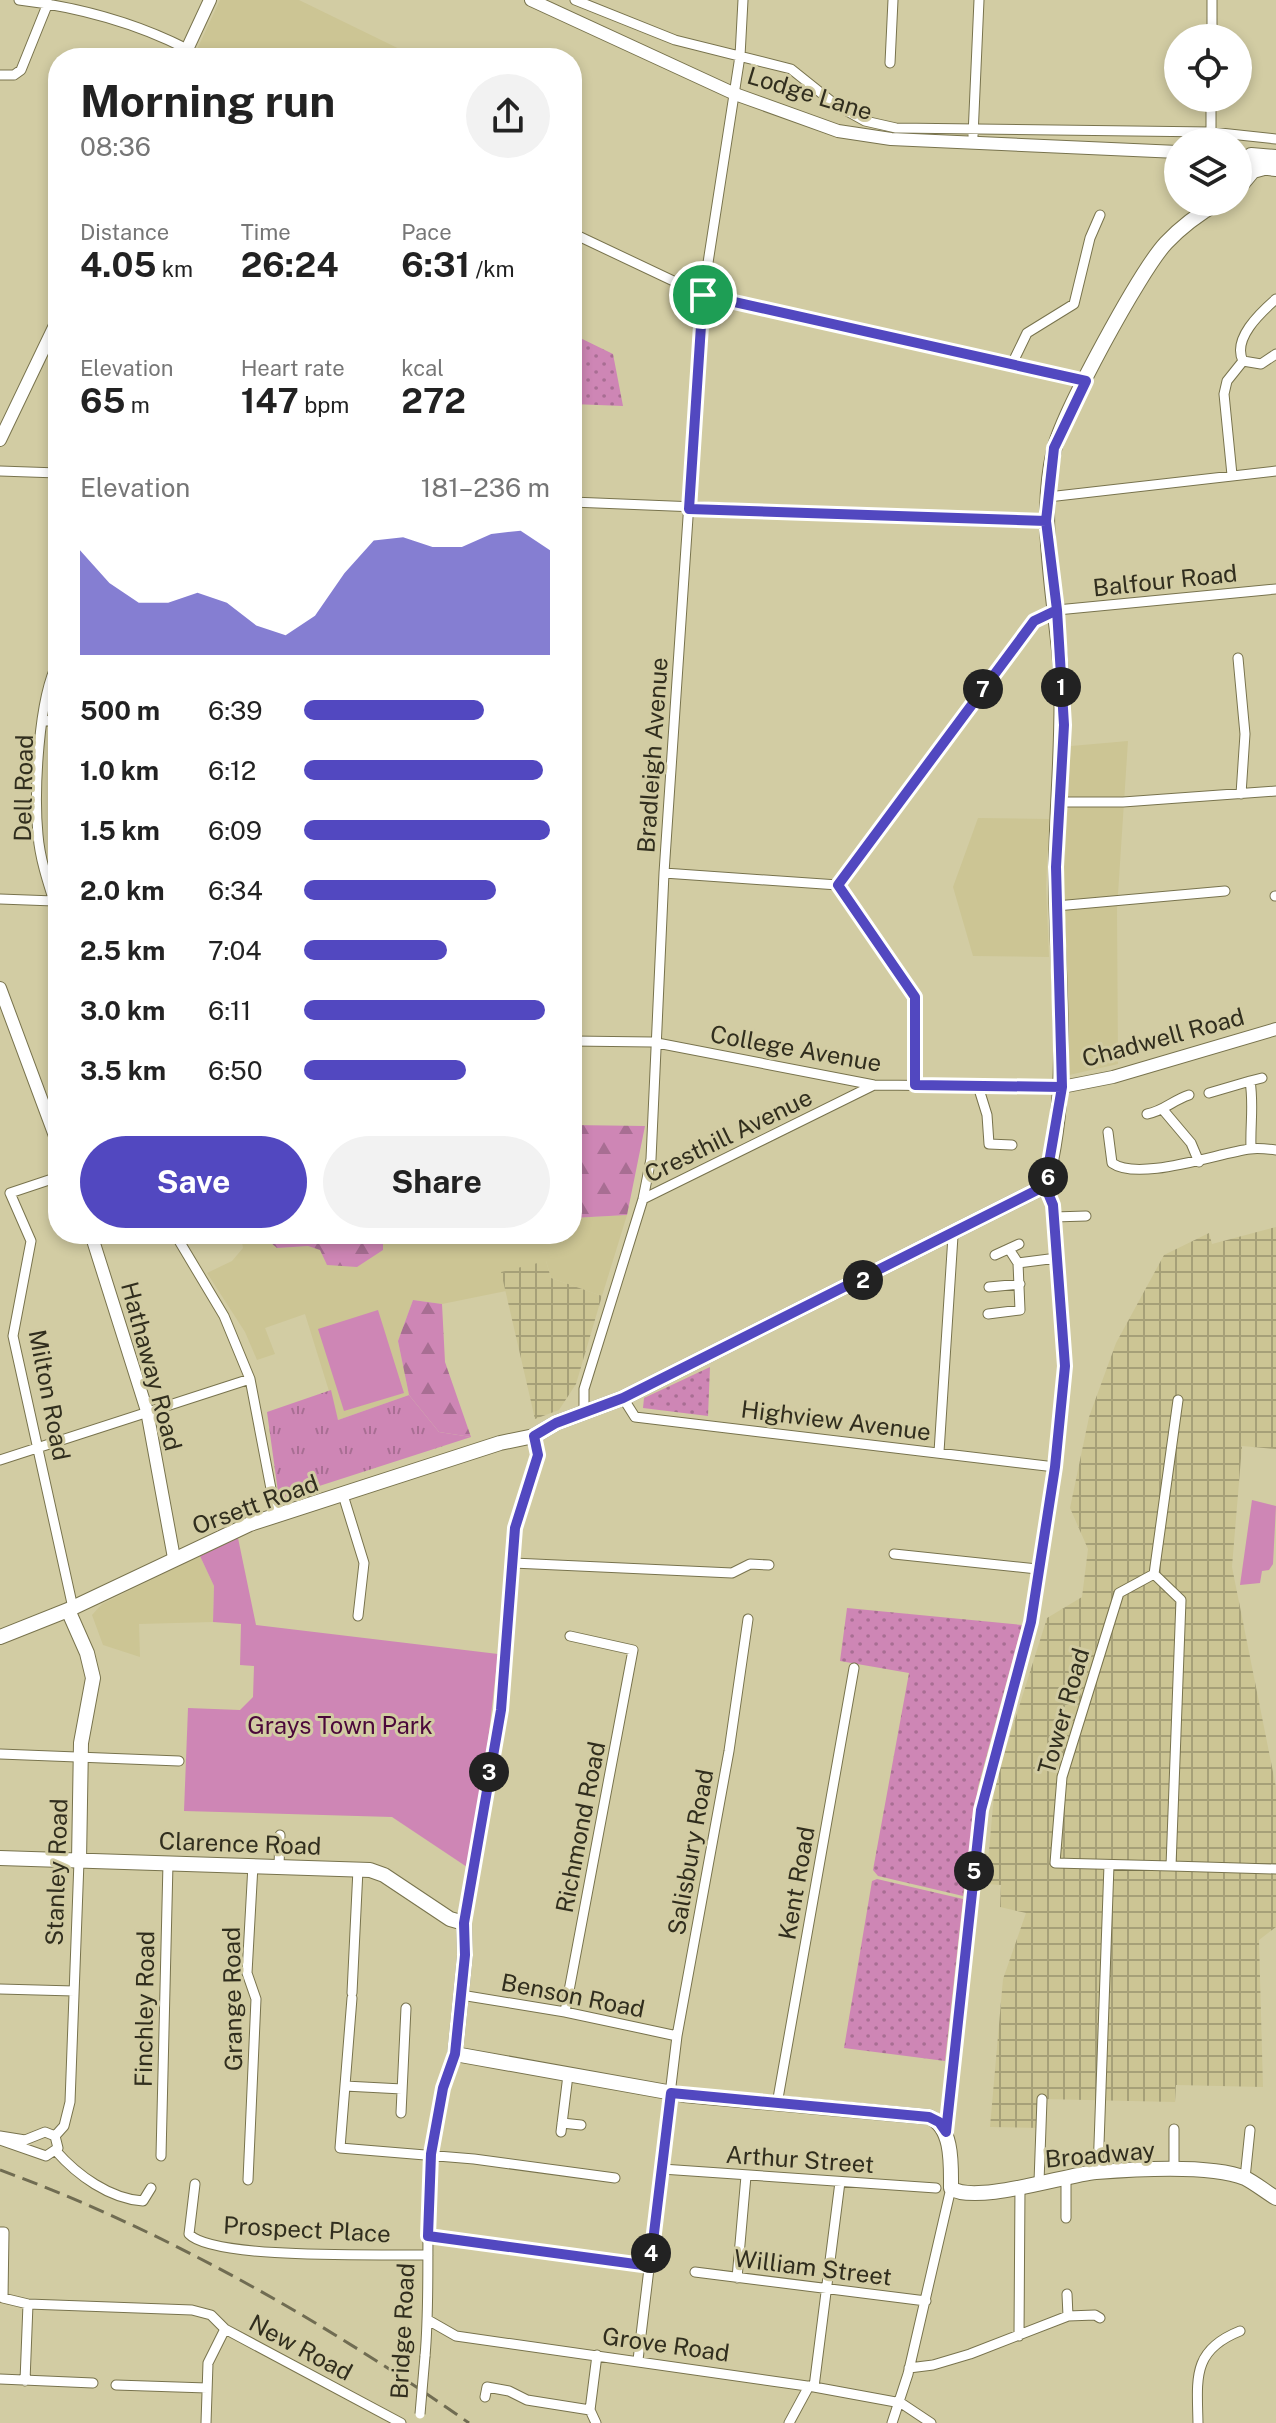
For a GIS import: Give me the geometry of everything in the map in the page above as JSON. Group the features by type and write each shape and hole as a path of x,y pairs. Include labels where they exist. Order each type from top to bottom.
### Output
{"main road":[{"path":"1252,164 1276,157"},
{"path":"1045,1186 1062,1087 1056,906 1058,802 1064,725 1057,610 1046,521 1054,448 1086,381 1151,263 1166,243 1200,216"},
{"name":"Orsett Road","path":"0,1637 70,1609 174,1558 276,1515 500,1443 534,1436 623,1398 953,1236 1045,1186"},
{"name":"Stanley Road","path":"70,1609 93,1678 81,1757 79,1861"},
{"name":"Clarence Road","path":"0,1858 378,1871 437,1912 464,1923"},
{"name":"Bridge Road","path":"455,2054 464,1923"},
{"path":"455,2054 671,2093 929,2117 939,2122 946,2132 943,2188"},
{"name":"Broadway","path":"943,2188 957,2193 987,2192 1098,2172 1209,2171 1245,2178"},
{"path":"1245,2178 1276,2198"}],"street":[{"path":"19,0 92,13 154,33 176,48"},
{"path":"92,13 96,0"},
{"path":"188,48 210,0"},
{"name":"Lodge Lane","path":"531,0 735,94 838,131 891,139 973,138 1164,152"},
{"path":"575,0 675,40 791,69 812,89 865,121 896,128 973,138 1164,131"},
{"name":"Bradleigh Avenue","path":"584,1413 584,1389 643,1199 651,1159 659,1044 664,873 703,295 735,94 743,0"},
{"path":"890,63 893,0"},
{"path":"973,138 979,0"},
{"path":"1212,0 1212,24"},
{"path":"0,75 14,75 21,70 48,3"},
{"path":"1143,152 1145,130"},
{"path":"1252,136 1276,139"},
{"name":"Lodge Lane","path":"1143,152 1164,157"},
{"path":"1012,364 1027,333 1074,304 1090,238 1100,215"},
{"path":"582,238 703,295 1086,381"},
{"path":"1243,361 1239,349 1243,338 1276,299"},
{"path":"0,440 5,417 48,337"},
{"path":"1243,361 1261,364 1276,354"},
{"path":"1232,475 1224,394 1227,381 1243,361"},
{"path":"0,471 48,473"},
{"path":"1048,497 1276,471"},
{"path":"582,503 1046,521"},
{"name":"Balfour Road","path":"1057,610 1276,589"},
{"path":"838,885 1034,621 1057,610"},
{"path":"1238,658 1245,734 1241,794"},
{"name":"Dell Road","path":"48,687 38,836 48,877"},
{"path":"44,720 48,721"},
{"path":"1058,802 1123,802 1276,791"},
{"path":"664,873 838,885"},
{"path":"838,885 915,997 915,1085"},
{"path":"1056,906 1225,891"},
{"path":"0,899 48,901"},
{"path":"0,988 48,1117"},
{"name":"Chadwell Road","path":"1062,1087 1113,1077 1276,1029"},
{"name":"College Avenue","path":"582,1041 659,1044 874,1085 1062,1087"},
{"path":"1209,1093 1262,1078"},
{"path":"1250,1081 1255,1106 1250,1125 1251,1148"},
{"name":"Cresthill Avenue","path":"643,1199 874,1085"},
{"path":"978,1086 987,1115 989,1144 1012,1145"},
{"path":"1147,1114 1164,1111 1176,1100 1189,1095"},
{"path":"1164,1111 1191,1143 1199,1162"},
{"path":"1108,1132 1112,1163 1128,1169 1199,1162 1251,1148 1276,1150"},
{"name":"Milton Road","path":"48,1180 10,1193 31,1241 13,1336 40,1447 70,1609"},
{"path":"946,2132 981,1810 988,1775 1018,1680 1055,1467 1065,1366 1052,1198 1045,1186"},
{"path":"1054,1217 1086,1216"},
{"path":"939,1452 953,1236"},
{"name":"Hathaway Road","path":"94,1244 147,1411 174,1558"},
{"path":"181,1244 224,1316 250,1379 276,1515"},
{"path":"995,1255 1019,1244"},
{"path":"988,1314 1020,1310 1018,1263 1009,1249"},
{"path":"1018,1263 1057,1258"},
{"path":"989,1287 1020,1284"},
{"path":"0,1341 13,1336"},
{"path":"0,1460 250,1379"},
{"name":"Highview Avenue","path":"623,1398 635,1417 1055,1467"},
{"path":"1171,1866 1181,1600 1154,1574 1178,1400"},
{"name":"Bridge Road","path":"464,1923 501,1710 515,1528 538,1455 534,1436"},
{"path":"343,1495 364,1563 358,1616"},
{"path":"894,1554 1037,1569"},
{"path":"513,1563 732,1573 750,1564 769,1565"},
{"name":"Tower Road","path":"1154,1574 1119,1593 1062,1777 1055,1863 1276,1869"},
{"name":"Salisbury Road","path":"638,2360 677,2036 729,1751 748,1619"},
{"name":"Richmond Road","path":"565,2012 633,1650 570,1636"},
{"name":"Kent Road","path":"777,2104 854,1668"},
{"path":"0,1754 179,1761"},
{"path":"279,1866 280,1835"},
{"name":"Stanley Road","path":"55,2136 64,2126 70,2102 79,1861"},
{"name":"Finchley Road","path":"161,2156 168,1863"},
{"name":"Grange Road","path":"248,2180 256,1999 247,1973 253,1865"},
{"path":"1098,2172 1109,1865"},
{"path":"358,1869 340,2148 431,2154 615,2178"},
{"path":"0,1989 74,1991"},
{"name":"Benson Road","path":"461,1995 565,2012 677,2036"},
{"path":"401,2113 406,2008"},
{"name":"Bridge Road","path":"420,2418 428,2320 431,2154 443,2088 455,2054"},
{"path":"568,2075 562,2128 581,2125"},
{"path":"345,2086 402,2089"},
{"path":"1039,2182 1042,2099"},
{"path":"1174,2129 1174,2170"},
{"path":"1245,2178 1250,2130"},
{"path":"0,2138 36,2138 45,2132 55,2136 56,2151 71,2168 98,2186 143,2201 151,2188"},
{"path":"0,2138 50,2156 56,2151"},
{"path":"36,2138 38,2153"},
{"name":"Arthur Street","path":"662,2169 943,2188"},
{"path":"737,2278 746,2176"},
{"path":"1066,2176 1066,2218"},
{"path":"789,2423 811,2387 840,2182"},
{"name":"Prospect Place","path":"195,2184 189,2234 194,2240 234,2250 428,2255"},
{"path":"1019,2336 1020,2186"},
{"path":"892,2423 901,2403 926,2301 943,2188"},
{"path":"0,2232 4,2232 1,2292 3,2298 12,2302"},
{"path":"428,2236 650,2266"},
{"name":"William Street","path":"695,2272 926,2301"},
{"path":"1067,2294 1068,2316"},
{"name":"New Road","path":"0,2302 192,2310 211,2315 225,2329 401,2423"},
{"path":"25,2381 28,2304"},
{"path":"909,2368 933,2365 1068,2316 1095,2315 1100,2318"},
{"name":"Grove Road","path":"428,2320 456,2336 638,2360 901,2403"},
{"path":"206,2423 208,2363 225,2329"},
{"path":"1198,2423 1199,2366 1217,2340 1240,2331"},
{"path":"596,2423 590,2410 597,2355"},
{"path":"0,2379 93,2383"},
{"path":"116,2385 207,2388"},
{"path":"485,2397 487,2387 509,2391 527,2400 590,2410"},
{"path":"901,2403 931,2423"}],"shaded area":[{"path":"220,0 299,0 397,48 198,48"},
{"path":"1128,741 1117,909 1118,1064 1069,1075 1063,897 1071,746"},
{"path":"978,818 1049,819 1046,887 1049,957 973,956 953,887"},
{"path":"627,1215 602,1296 551,1278 546,1261 506,1291 442,1304 413,1300 398,1341 409,1395 338,1420 305,1314 265,1328 275,1354 257,1360 245,1332 207,1273 232,1261 243,1248 242,1244 272,1244 277,1248 308,1246 320,1250 328,1265 383,1250 383,1244 582,1244 582,1217"},
{"path":"1276,1227 1276,1449 1242,1446 1232,1567 1276,1787 1276,1927 1259,1940 1263,2087 1176,2085 1175,2102 1043,2099 1041,2128 990,2127 1003,1979 1026,1913 1000,1907 1001,1885 986,1884 995,1783 1047,1618 1082,1597 1088,1549 1070,1508 1089,1417 1116,1343 1164,1255 1209,1233 1212,1244"},
{"path":"546,1261 551,1278 602,1296 576,1384 559,1410 535,1419 501,1272"},
{"path":"200,1556 214,1586 213,1622 139,1624 140,1657 103,1645 92,1615 102,1604"}],"green space":[{"path":"582,339 613,354 623,406 582,404"},
{"path":"582,1125 645,1126 627,1215 582,1217"},
{"path":"272,1244 383,1244 383,1250 357,1267 327,1265 320,1250 308,1246 277,1248"},
{"path":"413,1300 442,1304 445,1362 471,1437 439,1432 409,1395 398,1341"},
{"path":"378,1310 404,1393 344,1411 318,1329"},
{"path":"710,1367 708,1416 643,1408 644,1398"},
{"path":"331,1390 338,1420 409,1395 439,1432 471,1437 279,1499 267,1412"},
{"path":"1252,1500 1276,1506 1273,1564 1269,1570 1262,1571 1260,1583 1240,1585"},
{"name":"Grays Town Park","path":"238,1538 256,1625 498,1654 476,1846 467,1867 392,1817 184,1811 188,1708 240,1710 253,1697 254,1666 240,1665 241,1624 213,1622 214,1586 200,1556"},
{"path":"847,1608 1022,1625 978,1787 963,1896 878,1876 873,1870 909,1673 840,1661"},
{"path":"877,1879 963,1899 945,2061 844,2048 872,1881"}],"railway":[{"path":"0,2170 123,2221 242,2281 358,2349 469,2423"}],"route":[{"path":"703,295 689,509 1046,521 1052,571 1057,610 1034,621 838,885 915,997 915,1085 1062,1087 1059,1101 1051,1166 1045,1186 1053,1205 1065,1366 1055,1467 1031,1622 981,1810 946,2132 939,2122 929,2117 671,2093 650,2266 428,2236 431,2154 443,2088 455,2054 465,1955 464,1923 501,1710 515,1528 538,1455 534,1436 556,1423 623,1398 953,1236 1045,1186 1051,1166 1062,1087 1056,867 1064,725 1057,610 1046,521 1054,448 1086,381 703,295"}]}
